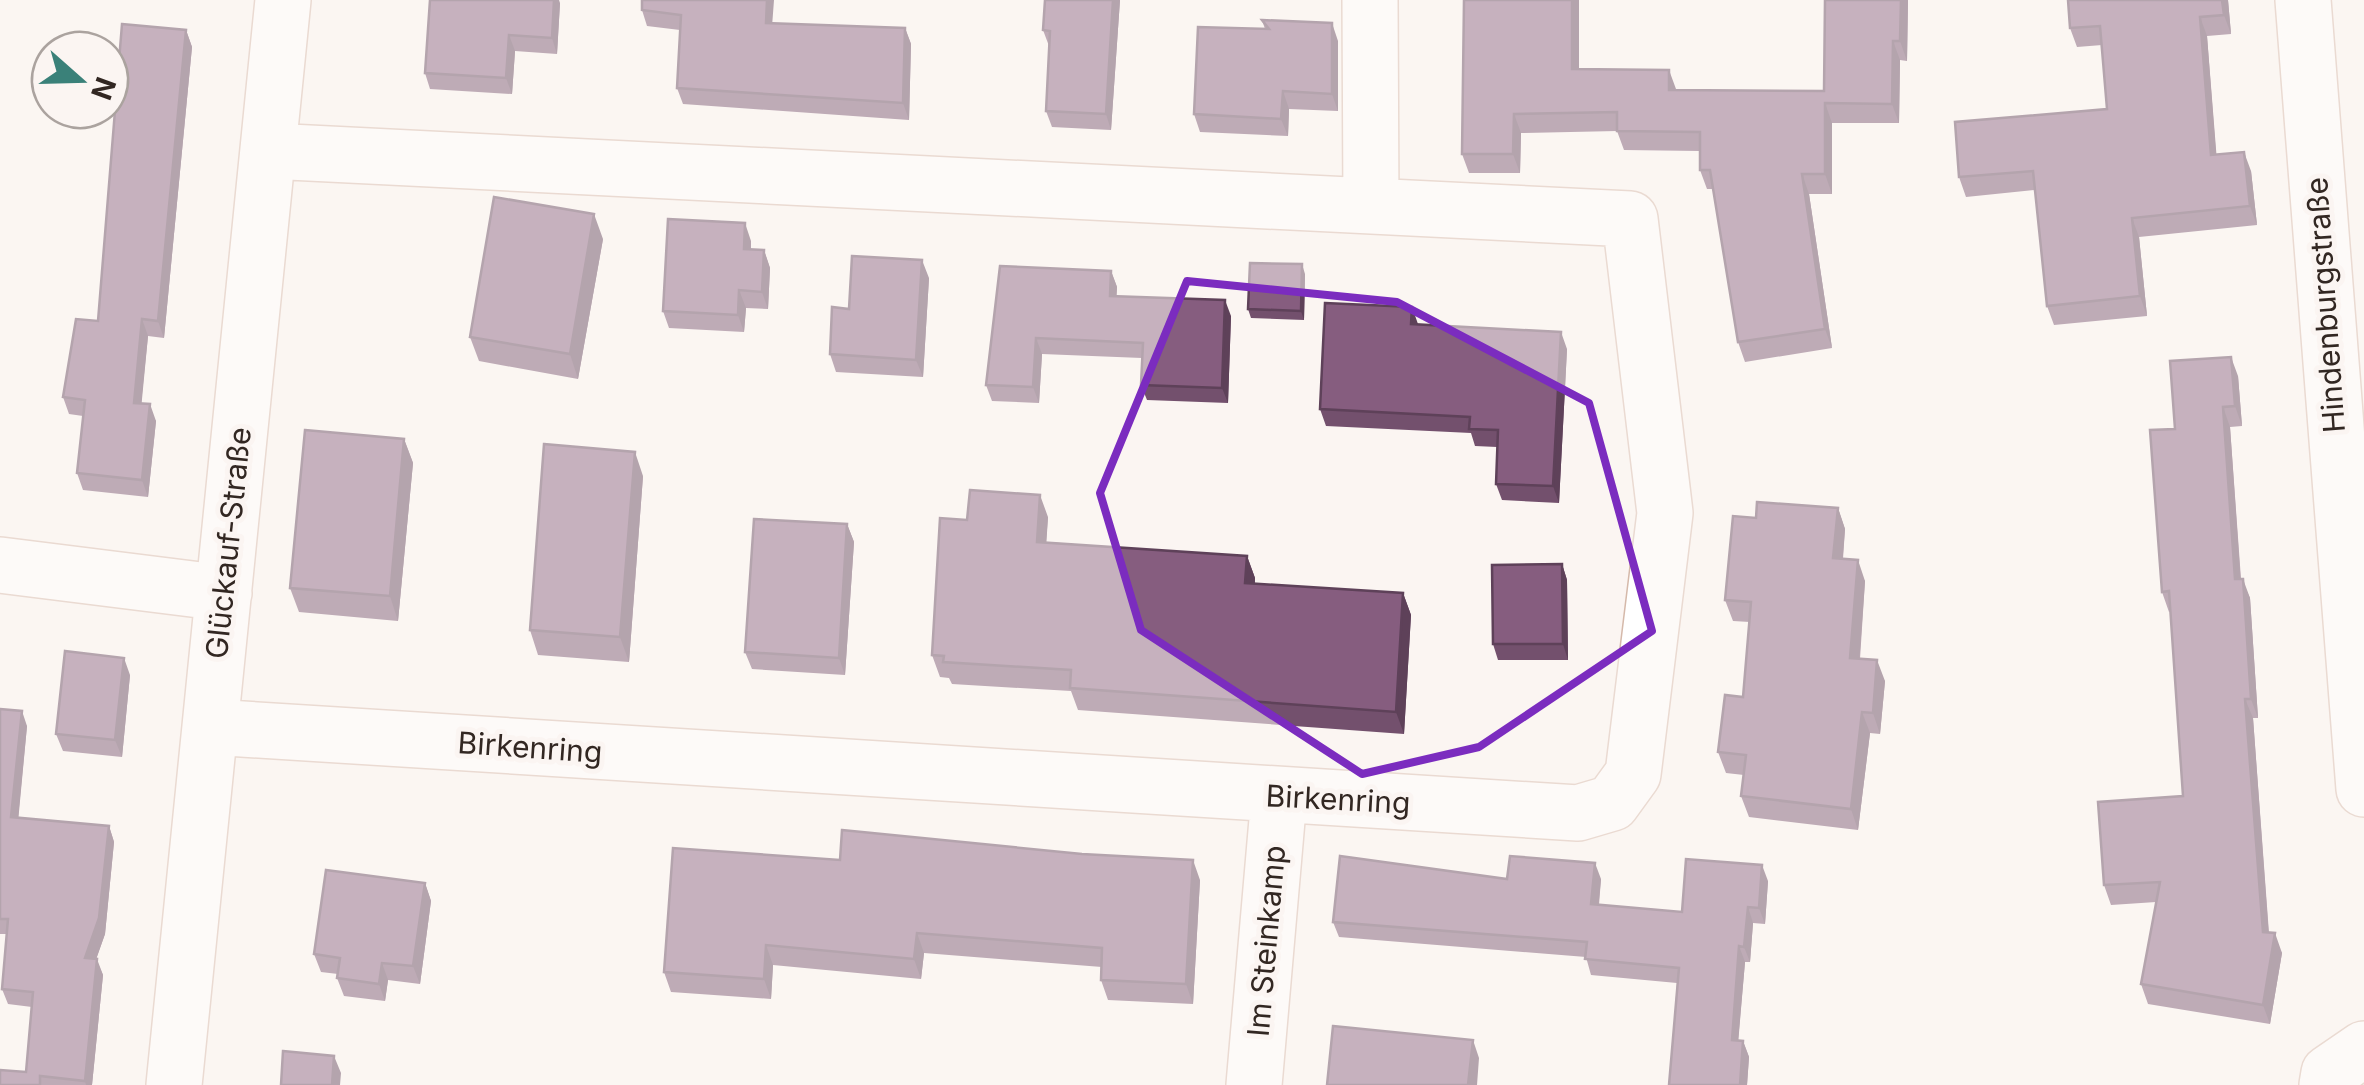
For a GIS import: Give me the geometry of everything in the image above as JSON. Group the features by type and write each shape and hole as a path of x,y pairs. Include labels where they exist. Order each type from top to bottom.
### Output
{"street":[{"name":"Glückauf-Straße","path":"174,1085 283,0"},
{"path":"1370,0 1371,206"},
{"name":"Hindenburgstraße","path":"2303,0 2364,789"},
{"name":"Birkenring","path":"211,727 1279,797 1578,812 1612,803 1632,774 1666,513 1630,219 269,151"},
{"path":"0,565 224,593"},
{"name":"Im Steinkamp","path":"1254,1085 1279,797"},
{"path":"2328,1085 2329,1073 2364,1049"}],"highlighted area":[{"path":"1187,281 1397,302 1589,403 1652,631 1479,747 1362,774 1141,630 1100,493"}],"building":[{"path":"430,0 554,0 552,38 509,35 506,78 425,73"},
{"path":"642,0 767,0 766,23 905,28 903,103 677,88 681,15 642,10"},
{"path":"1045,0 1113,0 1106,114 1046,111 1050,31 1043,30"},
{"path":"1464,0 1572,0 1572,69 1669,70 1669,90 1824,91 1825,0 1901,0 1900,41 1893,41 1892,104 1825,103 1825,174 1802,174 1825,329 1738,342 1710,170 1700,170 1700,132 1617,131 1617,112 1514,114 1513,154 1462,154"},
{"path":"2068,0 2222,0 2224,15 2200,17 2211,155 2244,152 2250,206 2132,218 2140,296 2047,306 2033,171 1959,177 1955,122 2107,109 2100,26 2070,28"},
{"path":"1262,20 1332,23 1332,94 1283,91 1281,119 1194,114 1198,27 1269,29"},
{"path":"122,24 186,30 158,321 142,319 134,403 150,404 142,480 77,473 85,400 63,397 76,319 98,321 113,130 130,130 130,30 122,30"},
{"path":"494,197 594,214 570,354 470,337"},
{"path":"668,219 745,223 744,249 764,250 762,292 739,290 738,315 663,311"},
{"path":"852,256 922,260 916,360 830,354 832,307 849,309"},
{"path":"1250,263 1302,264 1301,311 1248,309"},
{"path":"1000,266 1111,271 1110,296 1225,300 1222,388 1141,385 1143,343 1036,338 1033,387 986,385"},
{"path":"1325,303 1412,307 1411,324 1561,332 1553,486 1496,484 1498,430 1469,429 1470,417 1320,409"},
{"path":"2231,357 2235,406 2223,407 2235,579 2243,579 2251,699 2245,699 2263,932 2275,933 2263,1005 2141,984 2160,882 2104,885 2098,802 2183,796 2169,591 2162,592 2150,430 2175,429 2170,361"},
{"path":"305,430 404,439 390,596 290,588"},
{"path":"544,444 635,452 620,637 530,630"},
{"path":"970,490 1040,495 1037,542 1247,556 1245,583 1403,593 1396,712 1070,688 1071,670 943,662 944,656 932,655 940,518 967,520"},
{"path":"1757,502 1838,508 1833,558 1858,560 1850,658 1877,660 1873,713 1862,712 1851,809 1741,796 1746,755 1718,752 1725,695 1743,697 1751,602 1725,600 1733,516 1756,518"},
{"path":"754,519 847,524 839,658 745,652"},
{"path":"1562,564 1563,644 1493,644 1492,565"},
{"path":"65,651 124,658 115,740 56,734"},
{"path":"0,709 22,711 11,817 109,826 99,918 85,958 97,959 85,1081 40,1076 40,1085 0,1085 0,1070 26,1072 33,992 2,989 8,919 0,919"},
{"path":"842,830 1082,854 1193,860 1186,984 1101,980 1102,948 917,933 914,959 766,945 764,979 664,972 673,848 840,860"},
{"path":"1340,856 1507,879 1510,856 1595,863 1591,904 1682,912 1686,859 1762,865 1759,908 1748,907 1744,947 1739,946 1732,1040 1743,1041 1740,1085 1669,1085 1679,968 1585,959 1587,942 1333,922"},
{"path":"326,870 425,883 413,966 382,963 379,984 337,978 340,958 314,954"},
{"path":"1333,1026 1473,1040 1468,1085 1327,1085"},
{"path":"283,1051 334,1056 332,1085 281,1085"}]}
